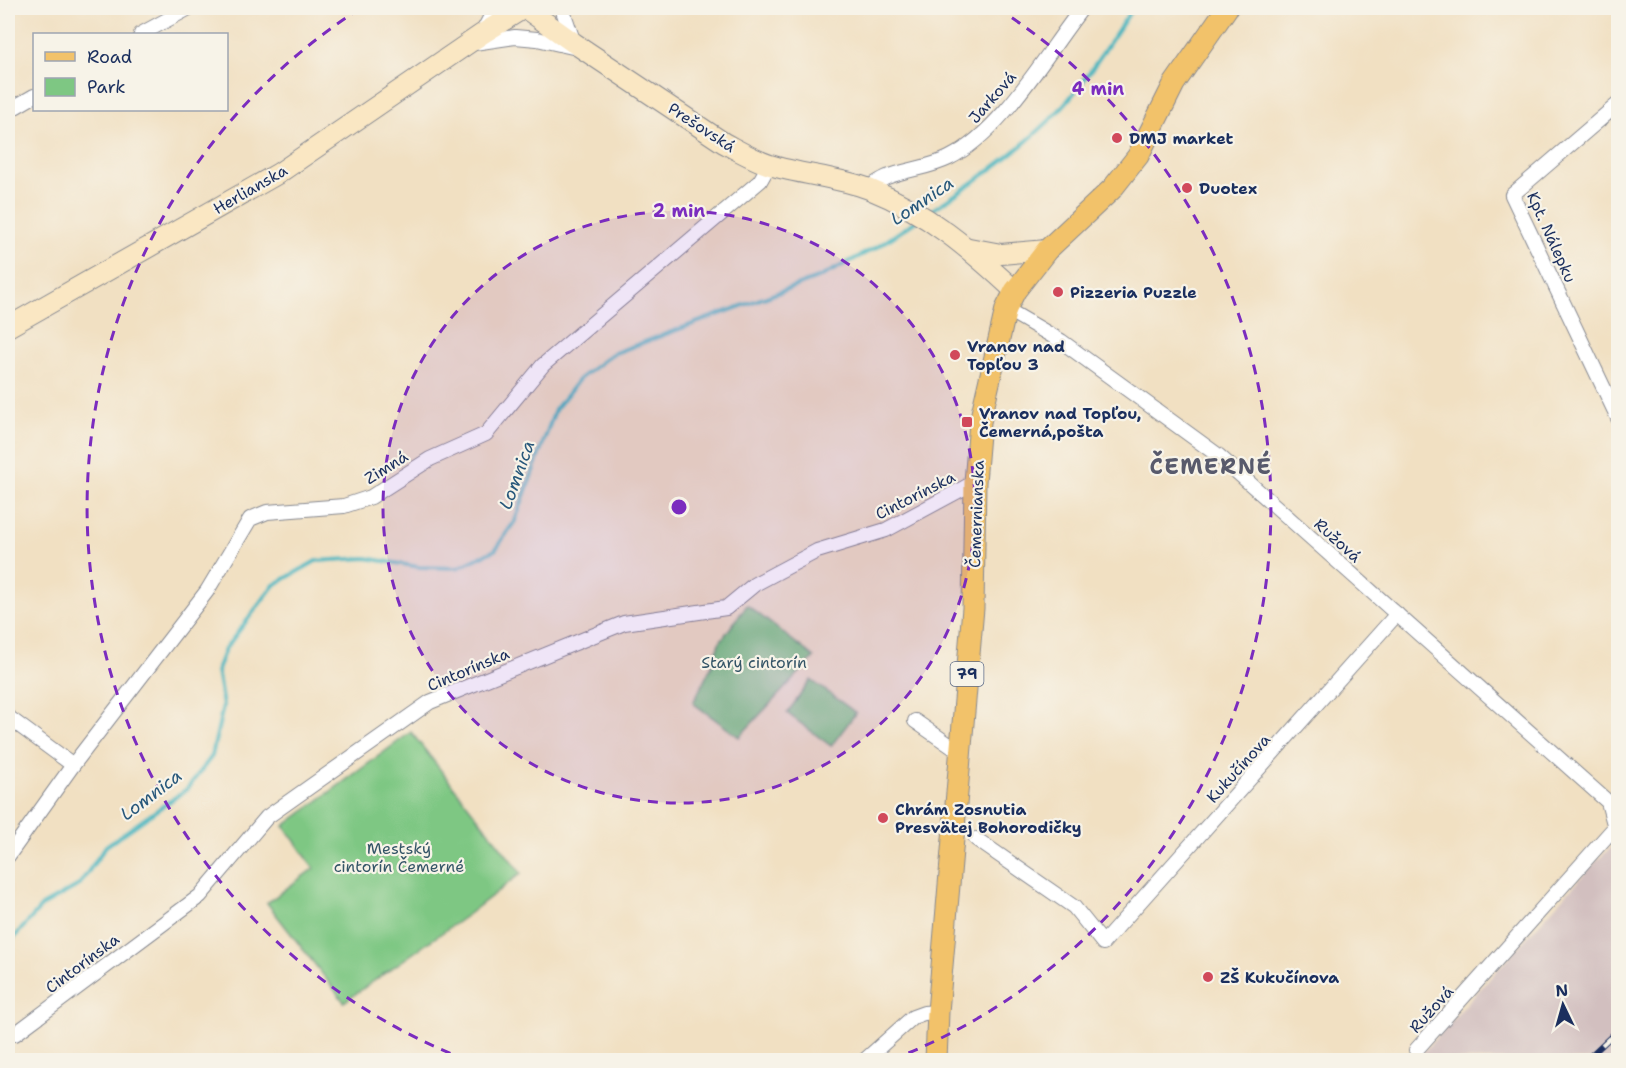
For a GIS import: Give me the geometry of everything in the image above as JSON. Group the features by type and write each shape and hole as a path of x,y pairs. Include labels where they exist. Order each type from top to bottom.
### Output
{"main road":[{"name":"Herlianska","path":"8,327 279,173 474,39 524,8"},
{"name":"Prešovská","path":"524,8 724,143 769,165 867,188 940,227 969,248 1010,300"},
{"name":"Čemernianska","path":"936,1060 938,1012 973,608 975,482 980,423 1010,300 1047,250 1112,189 1138,156 1174,84 1227,8"},
{"path":"969,248 1001,254 1047,250"}],"street":[{"path":"143,33 189,8"},
{"path":"474,39 490,18 492,8"},
{"path":"562,8 579,46"},
{"name":"Jarková","path":"867,188 887,177 924,168 951,157 984,133 1014,101 1083,8"},
{"path":"474,39 515,37 579,46"},
{"path":"8,111 33,97"},
{"name":"Kpt. Nálepku","path":"1618,104 1512,195 1618,418"},
{"name":"Zimná","path":"8,856 73,765 207,591 250,519 267,512 344,506 371,497 430,459 486,434 543,365 760,181 769,165"},
{"name":"Ružová","path":"1010,300 1061,341 1219,456 1608,802 1617,829 1416,1050"},
{"name":"Cintorínska","path":"15,1034 200,896 267,817 430,702 624,623 726,608 755,584 817,551 886,530 975,482"},
{"name":"Kukučínova","path":"976,839 1074,907 1103,943 1396,614"},
{"path":"8,717 73,765"},
{"path":"915,721 961,753"},
{"path":"865,1060 913,1017 938,1012"}],"shaded area":[{"path":"1618,842 1618,1060 1416,1060 1596,861"}],"green space":[{"name":"Starý cintorín","path":"747,605 814,657 739,737 693,703 713,663 719,643"},
{"path":"811,680 856,713 831,746 787,713"},
{"name":"Mestský cintorín Čemerné","path":"411,732 521,873 470,913 344,1002 267,903 314,868 284,826"}],"waterway":[{"name":"Lomnica","path":"929,212 992,168 1051,119 1084,80 1133,8"},
{"name":"Lomnica","path":"8,957 11,941 42,906 79,885 106,846 187,789 212,756 223,706 217,670 225,649 274,585 316,561 366,558 419,567 457,568 495,550 515,521 555,410 579,379 612,354 820,277 879,246 916,221"}],"railway":[{"path":"1586,1060 1618,1030"}],"place":[{"name":"DMJ market","path":"1117,138"},
{"name":"Duotex","path":"1187,188"},
{"name":"Pizzeria Puzzle","path":"1058,292"},
{"name":"Vranov nad Topľou 3","path":"955,355"},
{"name":"Vranov nad Topľou, Čemerná,pošta","path":"967,422"},
{"name":"Chrám Zosnutia Presvätej Bohorodičky","path":"883,818"},
{"name":"ZŠ Kukučínova","path":"1208,977"}],"district":[{"name":"ČEMERNÉ","path":"1211,466"}]}
